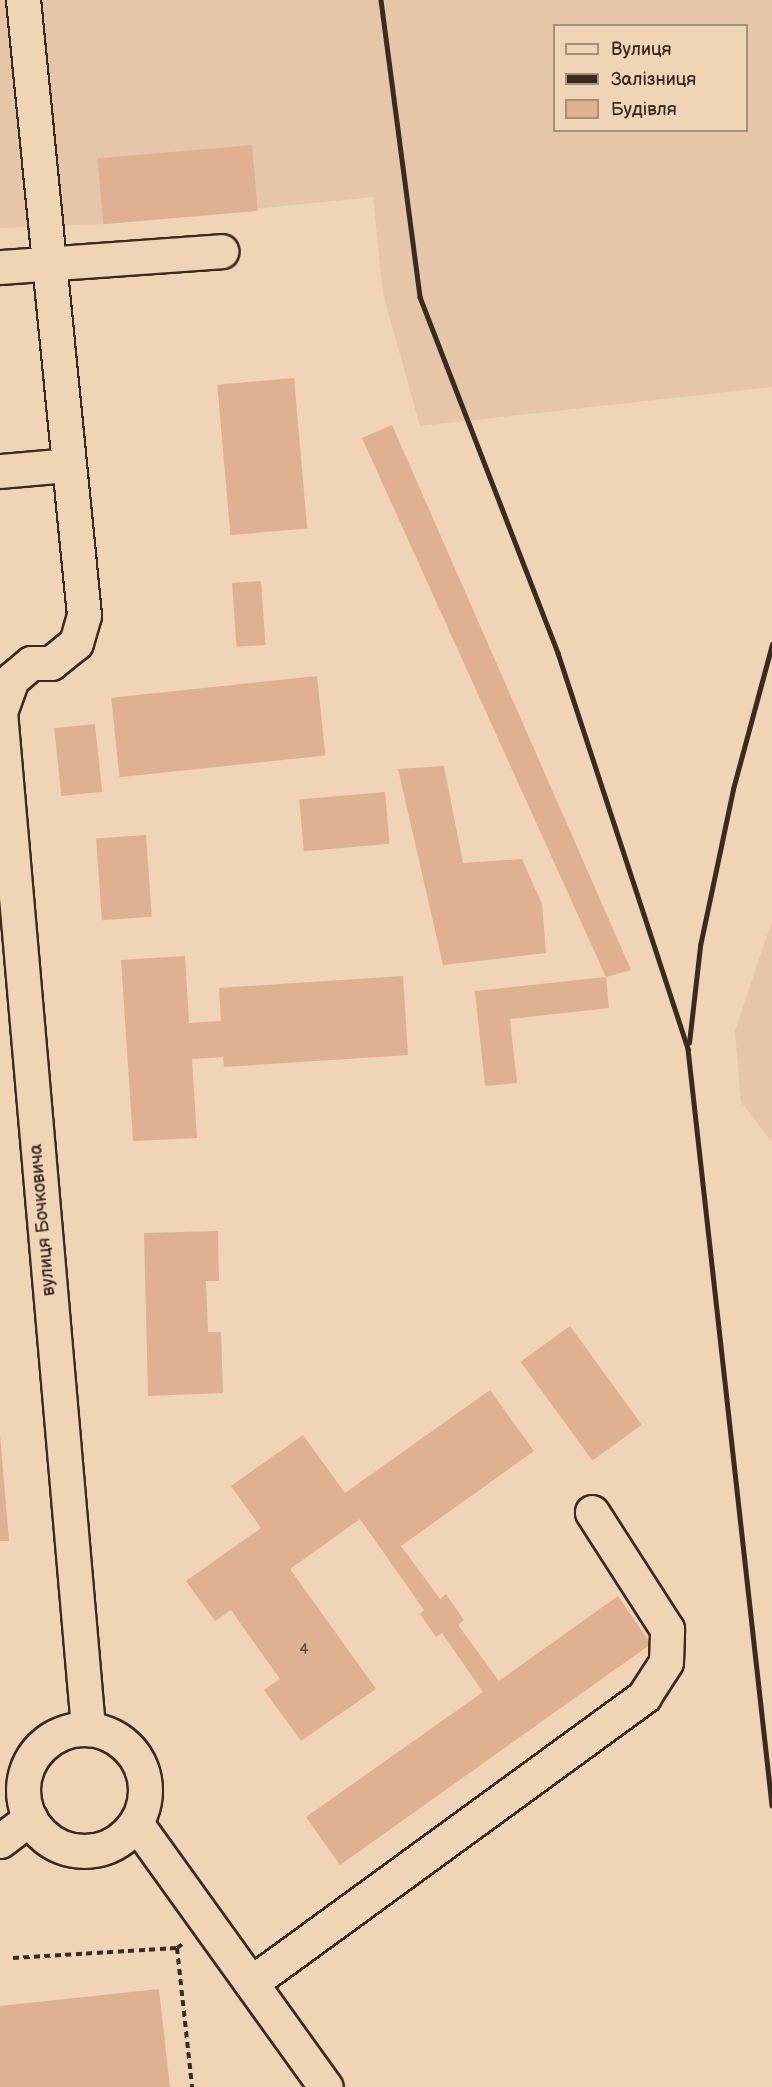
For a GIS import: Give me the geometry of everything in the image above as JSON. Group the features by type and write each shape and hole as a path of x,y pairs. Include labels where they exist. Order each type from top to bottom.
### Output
{"street":[{"path":"0,712 12,679 31,663 51,663 76,643 84,615 47,264 23,0"},
{"path":"0,267 221,251"},
{"path":"0,471 68,465"},
{"name":"вулиця Бочковича","path":"0,712 88,1729"},
{"path":"251,1983 644,1696 666,1662 667,1629 592,1512"},
{"path":"88,1729 108,1734 126,1745 139,1762 145,1793 136,1823 108,1846 72,1851 40,1833 30,1818 23,1782 28,1764 52,1737 88,1729"},
{"path":"0,1841 30,1818"},
{"path":"136,1823 326,2087"}],"path":[{"path":"13,1958 177,1948 192,2087"}],"shaded area":[{"path":"0,0 772,0 772,387 420,426 383,294 373,197 104,224 0,228"},
{"path":"772,921 772,1142 741,1102 735,1031"}],"building":[{"path":"252,145 258,211 103,224 98,159"},
{"path":"294,378 307,528 230,535 217,385"},
{"path":"392,425 631,970 606,977 362,438"},
{"path":"261,581 265,645 237,647 232,583"},
{"path":"317,676 325,756 119,777 111,698"},
{"path":"95,724 102,792 61,796 54,728"},
{"path":"444,766 463,863 522,859 542,904 546,953 443,965 398,769"},
{"path":"385,792 390,844 304,851 299,799"},
{"path":"146,835 152,917 102,920 96,838"},
{"path":"185,956 189,1023 221,1021 219,988 403,976 408,1055 224,1067 223,1057 192,1059 197,1138 133,1141 121,960"},
{"path":"606,977 609,1008 510,1019 517,1083 485,1086 475,991"},
{"path":"218,1231 219,1281 206,1281 208,1332 221,1332 223,1393 148,1396 144,1233"},
{"path":"570,1326 642,1425 592,1461 521,1362"},
{"path":"490,1390 534,1451 401,1546 440,1599 446,1594 464,1620 458,1625 499,1681 618,1596 651,1644 340,1865 306,1817 483,1692 442,1633 436,1637 420,1614 424,1610 360,1519 290,1569 376,1689 301,1741 264,1690 280,1679 231,1610 215,1621 186,1581 261,1528 231,1486 303,1435 345,1493"},
{"path":"0,1435 9,1541 0,1541"},
{"path":"159,1989 170,2087 0,2087 0,2006"}],"railway":[{"path":"381,0 420,297 558,653 688,1049 772,1805"},
{"path":"689,1043 700,946 733,789 772,644"}]}
